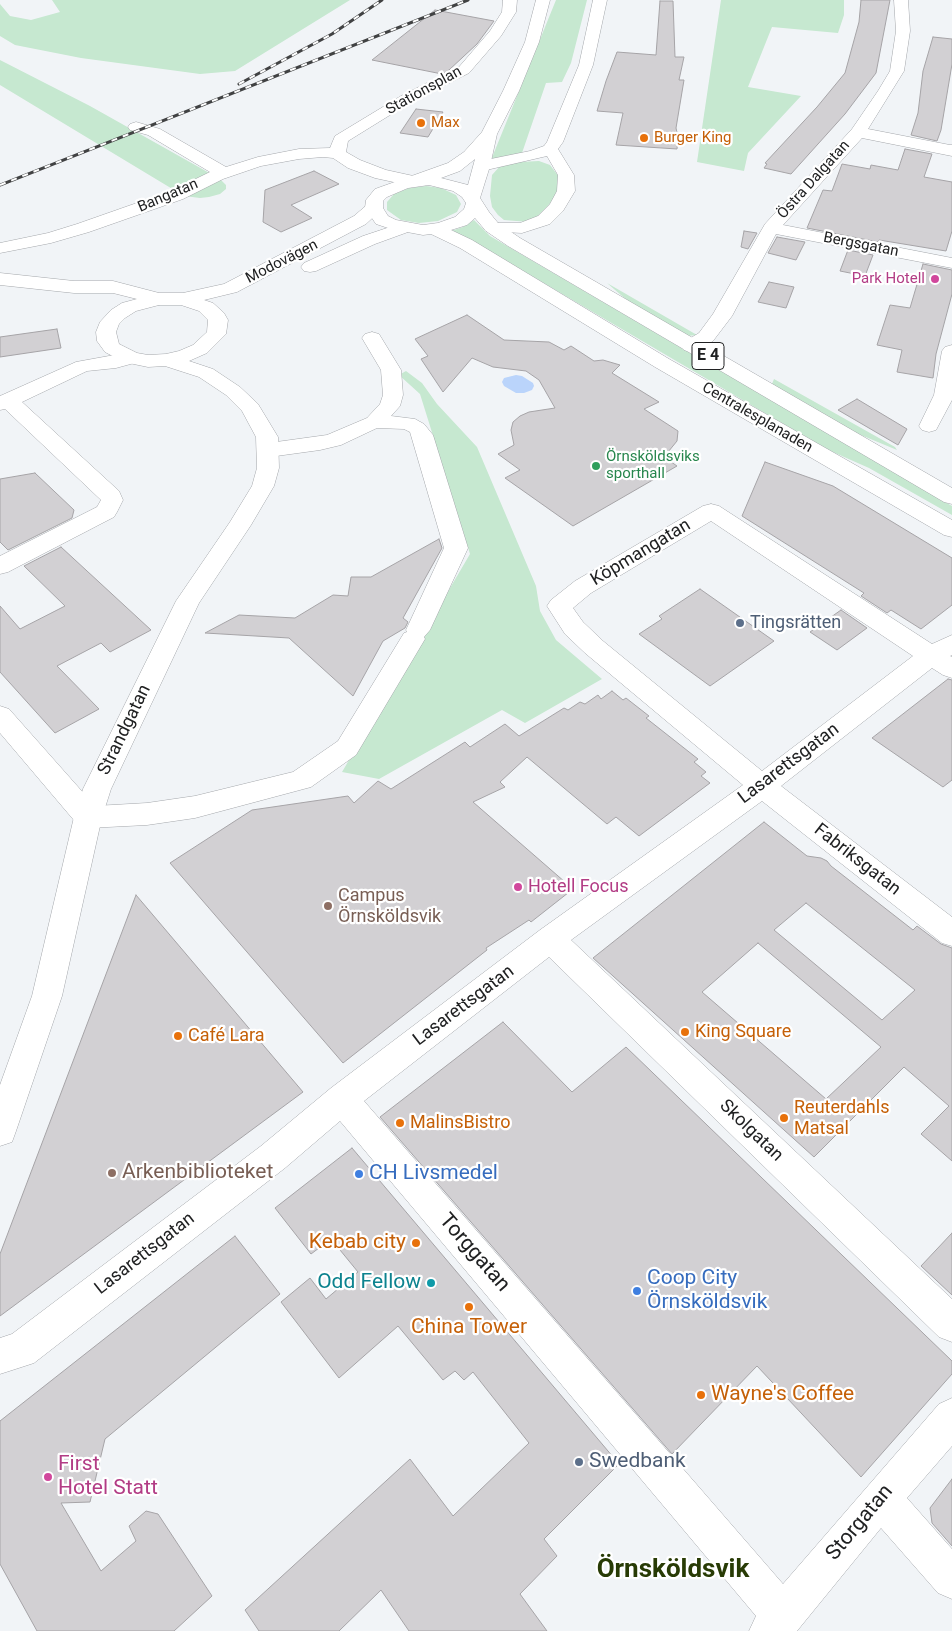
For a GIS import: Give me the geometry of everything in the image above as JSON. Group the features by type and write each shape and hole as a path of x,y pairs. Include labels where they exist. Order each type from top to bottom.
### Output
{"main road":[{"name":"Stationsplan","path":"337,154 341,138 406,99 464,70 496,33 509,12 510,0"},
{"name":"E 4","path":"489,134 470,155 454,167 416,181 391,187 376,202 382,220 402,228 434,229 461,221 472,211 489,134 511,91 532,42 543,0"},
{"path":"482,166 534,156 550,149 555,142 586,65 600,0"},
{"name":"Östra Dalgatan","path":"691,346 706,337 722,316 771,228 858,132 878,104 897,71 903,31 901,0"},
{"path":"136,127 154,132 224,173"},
{"path":"858,132 952,151"},
{"path":"492,227 522,228 544,220 557,207 566,191 566,176 558,157 550,149"},
{"name":"Bangatan","path":"0,248 50,238 84,228 177,195 224,173 258,162 299,154 323,152 337,154"},
{"path":"337,154 354,164 381,174 416,181"},
{"path":"354,164 376,202"},
{"name":"E 4","path":"416,181 453,185 464,190 473,201"},
{"name":"Centralesplanaden","path":"473,201 492,227 514,242 952,497"},
{"name":"Modovägen","path":"183,299 230,288 360,220 376,202"},
{"name":"Modovägen","path":"294,275 369,240 402,228"},
{"name":"Bergsgatan","path":"771,228 952,263"},
{"name":"Centralesplanaden","path":"434,229 475,249 679,372 952,530"},
{"path":"0,279 74,287 113,287 159,299 183,299 206,307 214,313 230,310"},
{"name":"Modovägen","path":"230,310 277,283"},
{"path":"74,287 103,319 120,354 148,361 185,356 200,349 212,340 230,310"},
{"path":"103,319 118,314 129,307 159,299"},
{"path":"83,366 95,347 103,319"},
{"path":"268,450 327,442 374,422 390,406 394,395 394,382 391,370 372,338"},
{"path":"206,373 212,340"},
{"path":"929,426 944,395 952,351"},
{"path":"0,566 106,512 112,500 110,496 4,402 83,366 131,358"},
{"name":"Strandgatan","path":"0,1131 47,996 88,817 101,780 188,600 240,525 263,486 268,468 267,437 250,408 233,391 206,373 166,360"},
{"path":"0,716 88,817 147,814 195,807 301,780 347,748 416,634 456,548 422,435 417,428 408,423 374,422"},
{"name":"Köpmangatan","path":"762,786 594,647 574,628 559,606 583,587 711,511 945,656"},
{"name":"Lasarettsgatan","path":"0,1356 21,1350 273,1157 342,1100 550,938 945,656 946,628 952,624"},
{"name":"Fabriksgatan","path":"762,786 952,934"},
{"name":"Skolgatan","path":"550,938 952,1324"},
{"name":"Torggatan","path":"342,1100 605,1406 777,1623"},
{"name":"Storgatan","path":"777,1623 952,1416"},
{"path":"881,1498 952,1579"}],"green space":[{"path":"52,0 350,0 235,71 200,74 81,58 15,45 0,36 0,4 10,16 31,20 60,12"},
{"path":"556,0 587,0 571,63 562,82 546,83 522,153 491,160"},
{"path":"721,0 844,0 844,15 838,33 772,27 748,87 801,96 748,153 744,171 697,162"},
{"path":"0,60 90,106 220,179 226,185 226,189 220,194 209,197 184,196 0,85"},
{"path":"539,161 550,165 560,178 560,191 542,213 529,222 504,220 492,207 490,196 492,175 500,166"},
{"path":"426,186 441,188 456,195 461,204 457,212 438,221 419,223 401,220 387,210 387,202 394,194 409,188"},
{"path":"474,220 490,236 952,506 952,515 869,468 826,449 472,241 448,232 463,227"},
{"path":"607,283 697,335 687,336 629,302"},
{"path":"406,371 422,383 437,404 477,447 536,586 540,611 556,640 602,679 525,723 502,710 379,779 342,772 470,554 420,394 399,375"},
{"path":"774,379 895,447 897,450 856,433 772,384"}],"water":[{"path":"516,375 522,376 533,383 532,390 516,393 504,386 502,382 504,378"}],"building":[{"path":"861,0 890,0 876,73 845,114 791,174 764,168 767,164 765,163 817,107 845,73 859,22"},
{"path":"660,1 673,1 675,57 684,57 679,80 684,80 676,128 678,137 677,149 616,145 623,113 597,111 606,81 617,52 656,55"},
{"path":"435,10 494,21 477,44 449,70 442,74 372,60"},
{"path":"933,37 952,39 952,64 941,130 937,141 911,135 918,113 923,71"},
{"name":"Max","path":"416,109 443,112 428,137 400,133"},
{"path":"905,149 932,154 924,177 952,182 952,231 946,251 879,240 878,242 807,228 823,190 832,191 842,164 870,169 871,165 898,170"},
{"path":"314,171 339,184 291,205 312,218 281,232 263,222 265,190"},
{"path":"744,231 757,233 748,249 741,247"},
{"path":"777,237 805,242 796,260 768,253"},
{"path":"848,250 873,255 865,276 840,271"},
{"path":"923,264 952,270 952,294 936,354 933,378 897,372 902,350 877,345 890,305 910,308"},
{"path":"769,282 794,287 786,308 758,302"},
{"path":"467,315 504,340 549,342 564,350 571,346 594,361 603,360 620,365 612,373 659,402 644,409 678,431 677,441 664,457 677,466 573,526 505,478 520,470 498,454 514,445 511,430 513,422 529,412 555,408 539,380 526,371 493,367 472,358 443,392 421,359 428,356 415,339"},
{"path":"57,329 61,348 0,357 0,337"},
{"path":"857,399 907,429 898,445 838,410"},
{"path":"765,462 833,486 952,558 952,605 921,629 891,610 887,613 861,596 864,593 742,516"},
{"path":"35,473 74,510 72,518 8,550 0,542 0,479"},
{"path":"439,539 442,548 403,618 408,622 405,628 383,641 353,696 289,638 205,633 239,615 295,618 333,595 348,596 351,577 371,577"},
{"path":"61,547 151,630 110,652 101,643 57,666 99,709 55,733 0,672 0,606 20,629 65,606 24,566"},
{"path":"700,589 774,641 710,686 639,634 662,619 659,616"},
{"path":"841,610 867,628 837,650 810,632"},
{"path":"948,679 952,680 952,780 943,787 872,738"},
{"path":"612,691 623,700 626,698 649,716 646,718 698,759 694,762 706,772 701,776 710,783 639,836 616,817 607,824 527,757 500,782 505,787 473,802 573,889 531,922 529,920 486,948 487,950 343,1063 170,863 252,810 348,796 354,803 378,781 391,789 465,742 470,747 505,724 519,736 564,708 568,710 580,702 585,704 598,695 601,699"},
{"path":"764,822 807,856 827,861 913,930 917,926 941,944 952,948 952,1161 921,1134 949,1106 904,1067 814,1157 593,958","holes":["806,903 915,990 882,1020 774,930","758,943 881,1047 826,1099 702,992"]},
{"name":"Arkenbiblioteket","path":"136,895 303,1092 0,1316 0,1254"},
{"path":"503,1022 572,1092 626,1047 952,1361 952,1374 861,1477 757,1366 672,1454 380,1117"},
{"path":"352,1148 619,1464 544,1539 557,1556 520,1594 547,1631 409,1631 381,1590 339,1631 259,1631 245,1610 410,1459 453,1516 529,1443 473,1372 464,1380 455,1371 443,1380 398,1326 339,1378 281,1302 310,1278 326,1299 358,1272 331,1239 311,1254 275,1208"},
{"path":"952,1233 952,1295 921,1266"},
{"name":"First Hotel Statt","path":"235,1236 280,1294 105,1439 90,1502 61,1503 101,1571 136,1541 129,1526 146,1511 158,1514 212,1596 174,1631 37,1631 0,1564 0,1421"},
{"path":"952,1479 952,1546 932,1523 930,1508"}],"railway":[{"path":"239,84 332,34 382,0"},
{"path":"0,185 468,0"}],"place":[{"name":"Max","path":"421,123"},
{"name":"Burger King","path":"644,138"},
{"name":"Park Hotell","path":"935,279"},
{"name":"Örnsköldsviks sporthall","path":"596,466"},
{"name":"Tingsrätten","path":"740,623"},
{"name":"Hotell Focus","path":"518,887"},
{"name":"Campus Örnsköldsvik","path":"328,906"},
{"name":"King Square","path":"685,1032"},
{"name":"Café Lara","path":"178,1036"},
{"name":"Reuterdahls Matsal","path":"784,1118"},
{"name":"MalinsBistro","path":"400,1123"},
{"name":"Arkenbiblioteket","path":"112,1173"},
{"name":"CH Livsmedel","path":"359,1174"},
{"name":"Kebab city","path":"416,1243"},
{"name":"Odd Fellow","path":"431,1283"},
{"name":"Coop City Örnsköldsvik","path":"637,1291"},
{"name":"China Tower","path":"469,1307"},
{"name":"Wayne's Coffee","path":"701,1395"},
{"name":"Swedbank","path":"579,1462"},
{"name":"First Hotel Statt","path":"48,1477"}],"district":[{"name":"Örnsköldsvik","path":"673,1570"}]}
